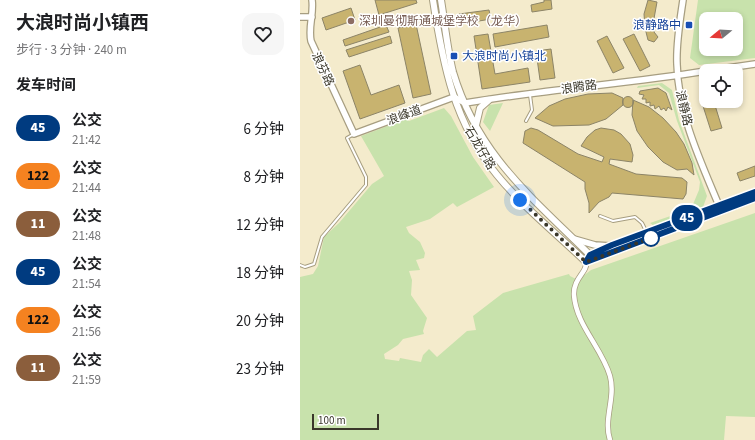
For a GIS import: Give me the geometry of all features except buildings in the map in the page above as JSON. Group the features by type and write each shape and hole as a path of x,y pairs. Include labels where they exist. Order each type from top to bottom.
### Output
{"main road":[{"name":"石龙仔路","path":"433,0 442,58 454,98 475,142 496,174 586,262"},
{"name":"石龙仔路","path":"441,0 449,54 465,103 488,148 504,168 592,257"},
{"path":"476,126 480,108 489,100"},
{"path":"592,257 720,209 755,192"},
{"path":"586,262 612,245 755,198"}],"street":[{"name":"浪芬路","path":"312,0 312,17 309,34 313,48 354,134"},
{"name":"浪静路","path":"683,0 678,39 678,76 681,101 687,124 720,209"},
{"path":"300,17 312,17"},
{"name":"浪腾路","path":"743,66 755,64"},
{"name":"浪腾路","path":"465,103 597,84 678,76 699,72"},
{"path":"454,98 465,103"},
{"name":"浪峰道","path":"354,134 454,98"},
{"path":"574,239 595,245 612,245"},
{"path":"586,262 586,268 579,275 574,284 574,298 578,314 605,364 610,377 612,395 608,425 610,440"}],"lane":[{"path":"526,121 532,110 529,94"},
{"path":"300,265 305,267 314,264 322,237 365,188 366,176 348,138 354,134"},
{"path":"600,216 613,221 635,217 642,224 647,233"}],"green space":[{"path":"698,0 755,0 755,58 699,65 690,58"},
{"path":"662,83 672,90 679,120 707,196 703,207 698,211 654,226 650,223 691,209 699,190 700,182 677,121 669,93 659,85 637,88 638,86"},
{"path":"503,103 490,131 483,122 489,105"},
{"path":"444,108 451,116 473,157 494,187 457,207 453,203 430,219 406,227 409,233 420,242 425,253 424,258 416,260 420,270 409,271 412,280 411,295 427,318 423,331 424,334 403,339 398,345 384,354 385,359 399,361 400,358 421,362 423,355 429,349 437,357 467,331 476,330 473,316 503,293 569,274 578,280 591,270 755,213 755,417 726,416 724,440 300,440 300,277 313,274 318,266 324,237 339,223 372,184 384,176 361,136 406,119 409,121"}],"bus line":[{"name":"45","path":"755,192 612,245 590,255 586,262 755,198"}],"place":[{"name":"深圳曼彻斯通城堡学校（龙华）","path":"351,21"},
{"name":"浪静路中","path":"689,25"},
{"name":"大浪时尚小镇北","path":"454,56"}],"route":[{"path":"520,200 586,262 651,238"}]}
